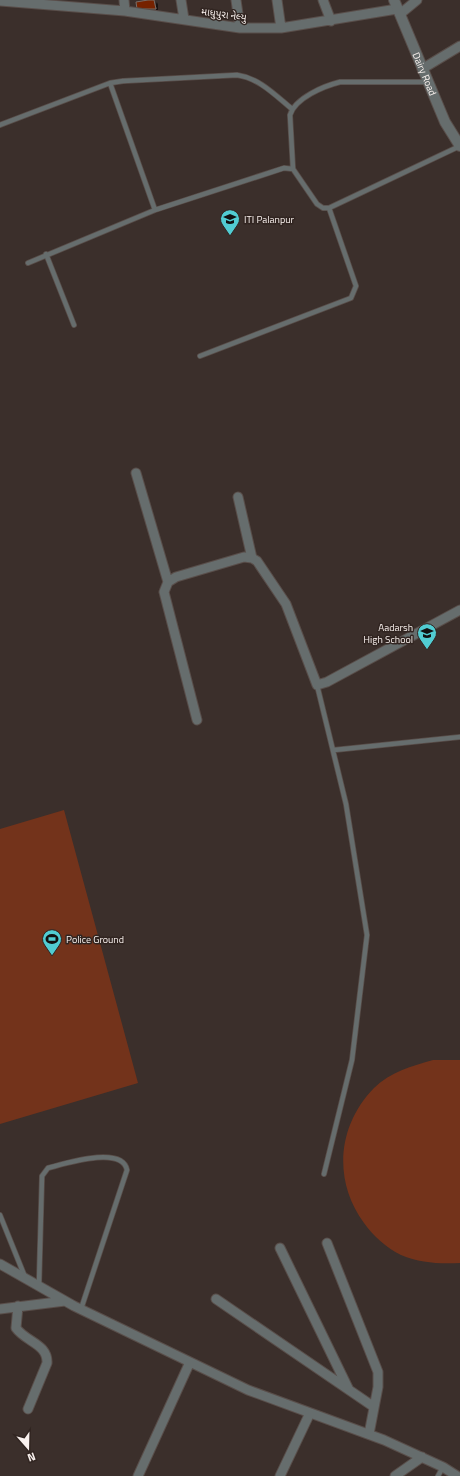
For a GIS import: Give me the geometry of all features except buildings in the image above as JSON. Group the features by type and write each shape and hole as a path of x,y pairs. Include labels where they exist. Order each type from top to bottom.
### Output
{"street":[{"path":"124,0 125,11"},
{"path":"181,0 184,19"},
{"path":"236,0 240,28"},
{"path":"277,0 281,28"},
{"path":"323,0 331,21"},
{"path":"397,8 416,0"},
{"name":"માધુપુરા નેલ્યુ","path":"0,1 91,5 240,28 281,28 331,21 397,8"},
{"name":"Dairy Road","path":"397,8 445,122 460,146"},
{"path":"422,68 460,46"},
{"path":"136,473 168,582"},
{"path":"238,496 252,558"},
{"path":"197,720 164,592 168,582 176,577 244,556 252,558 261,567 286,604 317,685 327,682 460,610"},
{"path":"327,1243 378,1372 379,1379 369,1434"},
{"path":"280,1248 349,1390"},
{"path":"0,1264 80,1309 248,1390 369,1434 443,1467 457,1476"},
{"path":"216,1299 374,1407"},
{"path":"0,1309 65,1301"},
{"path":"18,1306 16,1328 45,1350 47,1356 46,1363 28,1409"},
{"path":"138,1476 190,1362"},
{"path":"280,1476 310,1413"},
{"path":"395,1476 422,1457"}],"lane":[{"path":"0,125 110,83 130,80 237,75 247,76 259,82 292,109"},
{"path":"428,82 340,82 330,84 302,100 292,109 290,115 293,169 317,204 323,208 329,208 460,146"},
{"path":"110,83 155,210"},
{"path":"28,263 46,254 155,210 284,168 293,169"},
{"path":"200,356 351,298 356,286 329,208"},
{"path":"46,254 74,325"},
{"path":"317,685 346,804 367,935 352,1060 324,1174"},
{"path":"334,750 460,736"},
{"path":"39,1286 42,1176 44,1172 48,1168 92,1157 108,1157 122,1162 126,1166 127,1170 80,1309"},
{"path":"0,1215 25,1278"},
{"path":"438,1476 443,1467"}],"shaded area":[{"name":"Police Ground","path":"64,810 138,1083 0,1124 0,829"},
{"path":"433,1060 460,1060 460,1263 437,1263 415,1260 401,1255 386,1245 368,1228 354,1207 347,1190 344,1172 346,1136 352,1119 362,1103 380,1082 409,1067"}],"place":[{"name":"ITI Palanpur","path":"230,236"},
{"name":"Aadarsh High School","path":"427,650"},
{"name":"Police Ground","path":"52,956"}]}
